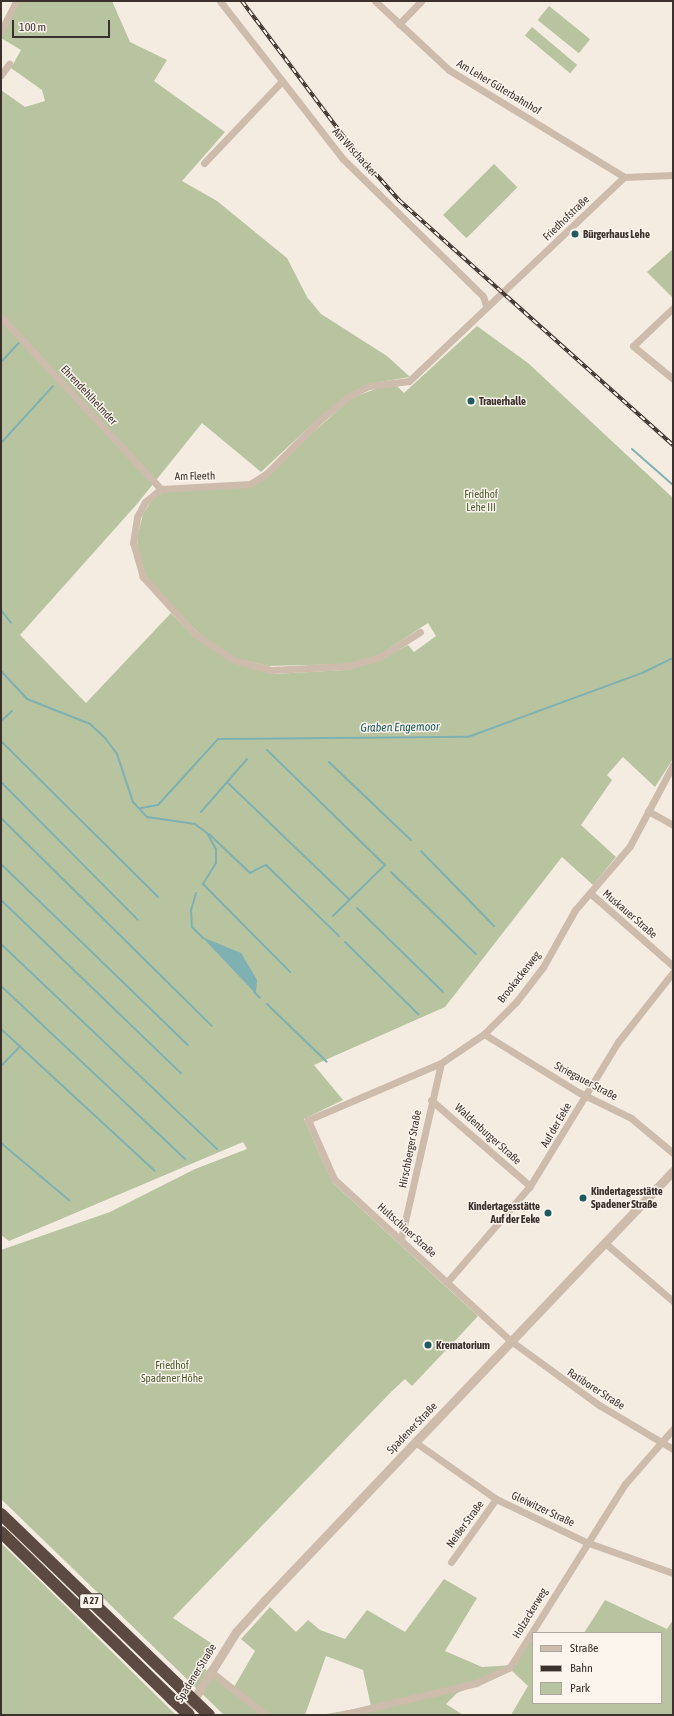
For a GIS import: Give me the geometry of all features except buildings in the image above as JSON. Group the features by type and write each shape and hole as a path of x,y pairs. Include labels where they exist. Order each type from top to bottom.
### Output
{"highway":[{"name":"A 27","path":"1,1514 209,1715"},
{"name":"A 27","path":"1,1532 189,1715"}],"street":[{"path":"1,31 16,1"},
{"name":"Am Wischacker","path":"220,1 343,159 483,296 486,306"},
{"name":"Am Leher Güterbahnhof","path":"375,1 449,70 624,177"},
{"path":"400,24 420,1"},
{"path":"1,75 8,64"},
{"path":"204,163 282,81"},
{"path":"624,177 673,175"},
{"name":"Friedhofstraße","path":"486,306 624,177"},
{"name":"Am Fleeth","path":"420,632 380,657 348,666 271,670 234,660 201,639 152,589 136,562 133,543 137,517 145,502 161,489 250,484 266,474 321,419 351,395 369,386 409,381 486,306"},
{"path":"673,308 633,346 673,379"},
{"name":"Ehrendehlhelmder","path":"1,317 161,489"},
{"name":"Brookackerweg","path":"308,1120 441,1063 484,1034 543,967 575,910 630,846 673,766"},
{"path":"648,811 673,825"},
{"name":"Muskauer Straße","path":"590,893 673,966"},
{"name":"Auf der Eeke","path":"448,1281 530,1186 618,1042 673,972"},
{"name":"Striegauer Straße","path":"484,1034 586,1094 631,1118 673,1153"},
{"name":"Hirschberger Straße","path":"401,1239 431,1100 441,1063"},
{"name":"Waldenburger Straße","path":"431,1100 530,1186"},
{"name":"Hultschiner Straße","path":"308,1120 334,1179 448,1281 511,1341"},
{"name":"Spadener Straße","path":"184,1715 210,1671 255,1611 673,1171"},
{"path":"604,1243 673,1301"},
{"name":"Ratiborer Straße","path":"511,1341 552,1373 660,1444 673,1449"},
{"name":"Holzackerweg","path":"341,1715 476,1683 510,1667 586,1542 625,1484 673,1429"},
{"name":"Gleiwitzer Straße","path":"415,1442 496,1499 586,1542 673,1573"},
{"name":"Neißer Straße","path":"451,1562 496,1499"},
{"path":"210,1671 266,1715"}],"green space":[{"path":"18,1 112,1 130,42 167,60 154,81 225,132 182,181 217,201 287,258 307,297 321,314 387,356 410,377 368,384 320,417 261,472 202,423 137,504 20,635 86,703 171,613 195,638 231,661 273,674 345,670 382,659 408,645 414,652 436,636 428,623 379,655 348,664 268,666 236,658 202,636 152,587 139,562 137,538 143,514 152,500 164,492 252,486 352,398 383,386 396,385 404,393 477,326 528,363 673,498 673,759 655,787 623,757 607,775 612,780 581,825 616,857 593,885 562,857 445,1007 314,1065 343,1100 304,1119 332,1182 478,1316 452,1344 455,1346 450,1351 447,1349 412,1386 405,1379 391,1392 173,1618 217,1647 204,1668 231,1692 255,1651 241,1639 270,1607 296,1632 308,1620 320,1630 345,1639 367,1610 405,1632 444,1579 477,1598 445,1651 482,1667 516,1665 530,1640 532,1641 532,1704 662,1704 662,1632 585,1632 605,1600 667,1629 673,1620 673,1715 511,1715 528,1686 512,1671 457,1693 446,1704 463,1715 321,1715 371,1706 363,1670 326,1656 305,1715 224,1715 1,1499 1,1250 110,1212 195,1169 247,1149 243,1142 9,1241 1,1235 1,90 25,107 45,101 42,90 11,68 21,50 1,38"},
{"path":"549,6 590,39 579,53 538,20"},
{"path":"532,27 577,65 570,73 525,35"},
{"path":"494,164 517,187 466,238 443,215"},
{"path":"673,249 673,298 647,272"},
{"path":"1,1543 41,1582 176,1715 1,1715"}],"water":[{"path":"202,937 241,953 257,980 256,994"}],"waterway":[{"path":"1,362 19,343"},
{"path":"1,443 53,386"},
{"path":"632,449 673,485"},
{"path":"1,610 11,623"},
{"name":"Graben Engemoor","path":"141,808 158,805 218,739 468,737 642,673 673,658"},
{"path":"1,671 27,699 90,724 105,738 117,754 133,802 147,817 195,824 207,833 216,849 216,863 203,884 290,972"},
{"path":"1,721 12,711"},
{"path":"1,741 158,897"},
{"path":"267,750 385,865 333,916"},
{"path":"201,812 247,759"},
{"path":"329,762 411,840"},
{"path":"1,782 138,920"},
{"path":"227,782 350,900"},
{"path":"1,818 212,1026"},
{"path":"209,834 250,873 266,865 339,936"},
{"path":"421,851 494,926"},
{"path":"1,864 188,1045"},
{"path":"391,872 476,954"},
{"path":"196,893 191,910 192,927 203,938"},
{"path":"1,900 181,1073"},
{"path":"357,908 443,992"},
{"path":"345,942 418,1014"},
{"path":"1,944 217,1149"},
{"path":"1,986 185,1159"},
{"path":"254,992 260,998"},
{"path":"267,1004 327,1062"},
{"path":"1,1029 155,1171"},
{"path":"1,1066 20,1046"},
{"path":"1,1143 69,1200"}],"railway":[{"path":"242,1 350,145 399,200 673,445"}],"place":[{"name":"Bürgerhaus Lehe","path":"575,234"},
{"name":"Trauerhalle","path":"471,401"},
{"name":"Kindertagesstätte Spadener Straße","path":"583,1198"},
{"name":"Kindertagesstätte Auf der Eeke","path":"548,1213"},
{"name":"Krematorium","path":"428,1345"}],"park label":[{"name":"Friedhof Lehe III","path":"481,501"},
{"name":"Friedhof Spadener Höhe","path":"172,1372"}]}
